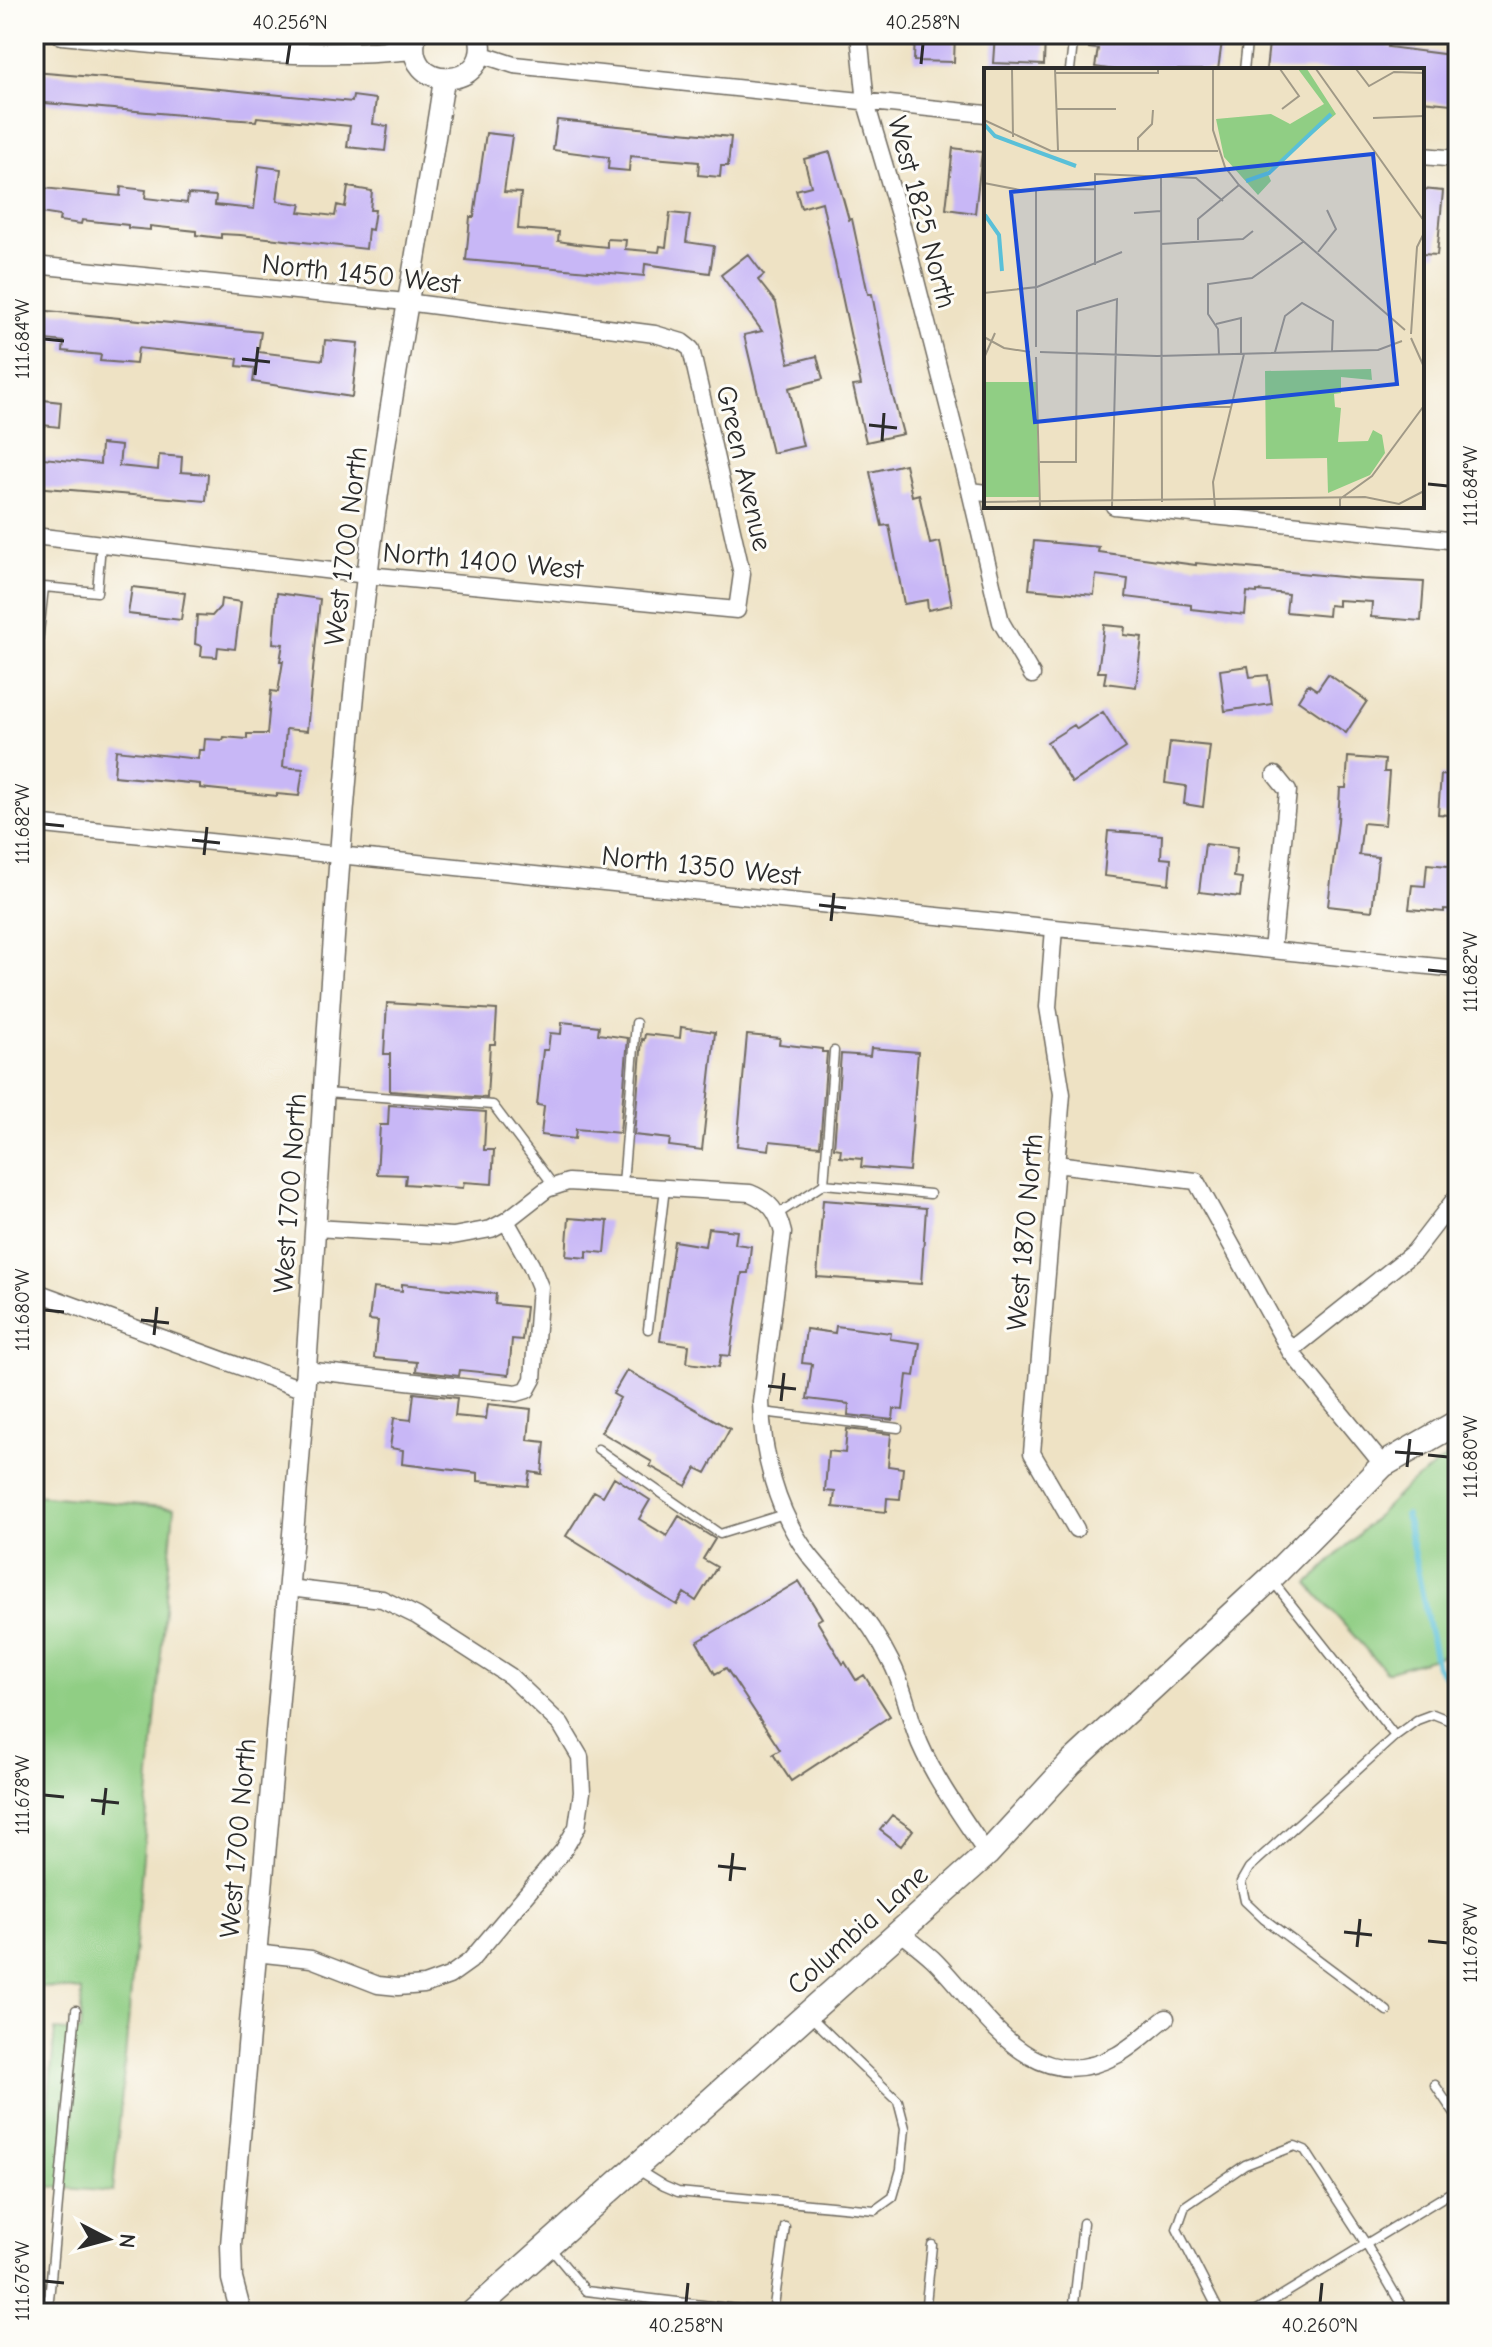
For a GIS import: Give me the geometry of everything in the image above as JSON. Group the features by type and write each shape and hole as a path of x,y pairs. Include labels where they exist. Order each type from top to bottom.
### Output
{"main road":[{"name":"Columbia Lane","path":"472,2313 987,1854 1070,1764 1271,1578 1383,1465 1458,1422"}],"street":[{"path":"62,34 309,55 376,53 414,42 417,60 423,70 444,80 456,79 467,73 475,65 480,44 514,65 984,114"},
{"name":"West 1825 North","path":"859,34 866,103 978,492 1001,622 1032,675"},
{"name":"West 1700 North","path":"241,2313 232,2279 231,2245 289,1588 340,854 367,575 406,302 444,80"},
{"path":"1424,156 1458,159"},
{"name":"North 1450 West","path":"34,265 406,302 655,334 682,342"},
{"name":"Green Avenue","path":"682,342 691,349 742,574 737,610"},
{"path":"1134,508 1456,541 1458,504"},
{"name":"North 1400 West","path":"34,536 367,575 737,610"},
{"path":"1272,950 1288,791 1275,775"},
{"name":"North 1350 West","path":"34,824 1458,969"},
{"name":"West 1870 North","path":"1054,928 1048,1007 1062,1094 1032,1453 1076,1529"},
{"path":"1056,1164 1196,1181 1290,1351 1383,1465"},
{"path":"315,1228 453,1236 474,1233 506,1221 554,1187 576,1181 750,1193 769,1203 778,1214 783,1233 761,1412 775,1487 785,1514 805,1550 872,1629 892,1664 931,1767 987,1854"},
{"path":"1290,1351 1414,1252 1458,1195"},
{"path":"34,1291 305,1380 517,1393 527,1390 533,1379 540,1287 506,1221"},
{"path":"255,1953 311,1959 378,1985 424,1985 449,1976 470,1961 563,1851 577,1827 582,1792 580,1757 561,1725 510,1676 417,1616 382,1599 289,1588"},
{"path":"899,1931 932,1958 1005,2040 1038,2061 1071,2067 1097,2063 1117,2055 1166,2018"}],"lane":[{"path":"1070,68 1074,34"},
{"path":"1244,68 1248,34"},
{"path":"34,679 39,586 97,592 101,544"},
{"path":"623,1184 636,1023"},
{"path":"824,1184 834,1051"},
{"path":"324,1093 493,1105 554,1187"},
{"path":"778,1214 824,1184 930,1194"},
{"path":"648,1329 666,1187"},
{"path":"761,1412 898,1428"},
{"path":"598,1449 720,1534 785,1514"},
{"path":"1271,1578 1395,1736"},
{"path":"1387,2011 1264,1919 1245,1901 1241,1882 1249,1868 1395,1736 1417,1720 1433,1714 1458,1724"},
{"path":"34,2299 49,2300 76,2010"},
{"path":"634,2167 664,2186 682,2192 875,2210 893,2197 901,2169 905,2128 898,2101 807,2013"},
{"path":"1435,2085 1458,2119"},
{"path":"1220,2313 1177,2229 1185,2206 1245,2165 1295,2146 1305,2150 1406,2313"},
{"path":"1253,2313 1458,2188"},
{"path":"1073,2313 1083,2223"},
{"path":"547,2245 586,2291 771,2313 785,2227"},
{"path":"925,2313 932,2245"}],"green space":[{"path":"1458,1450 1458,1666 1448,1654 1386,1672 1308,1584 1407,1486"},
{"path":"34,1495 174,1508 113,2192 41,2186 55,2030 80,2032 82,1991 34,1986"}],"building":[{"path":"915,34 955,34 954,62 914,61"},
{"path":"995,34 1045,34 1044,65 993,63"},
{"path":"1090,34 1223,34 1218,68 1095,67 1098,49 1089,48"},
{"path":"1270,34 1344,34 1377,37 1376,41 1389,42 1388,47 1458,56 1458,82 1454,82 1451,104 1424,101 1424,68 1266,68"},
{"path":"34,72 352,102 353,96 376,99 373,124 388,126 385,151 347,147 350,126 34,102"},
{"path":"557,120 731,137 728,166 721,166 720,177 698,175 699,162 630,156 629,171 608,169 609,157 553,150"},
{"path":"486,133 512,136 504,192 521,193 518,229 559,232 558,241 577,244 607,247 607,239 626,240 625,249 659,252 660,246 666,247 670,213 690,215 686,242 714,246 710,273 645,264 644,276 466,260 470,217 474,217"},
{"path":"953,148 982,152 975,213 946,209"},
{"path":"830,152 849,220 852,219 868,294 872,294 888,378 903,434 866,442 853,386 861,385 822,202 801,208 796,190 811,186 804,159"},
{"path":"259,166 281,169 277,201 301,204 299,212 335,216 337,205 345,207 348,187 372,191 370,210 375,210 372,230 368,229 366,249 240,235 221,234 221,238 196,235 196,231 150,226 150,230 128,228 128,225 82,220 81,224 59,221 60,216 34,212 34,187 120,196 121,187 146,190 145,198 187,203 188,194 216,196 215,205 254,209"},
{"path":"1424,189 1443,191 1437,255 1424,254"},
{"path":"748,254 764,275 758,280 776,303 789,363 817,356 823,379 789,388 803,446 772,453 744,335 762,331 721,275"},
{"path":"38,310 261,332 258,352 323,360 325,340 358,343 352,397 253,382 255,368 237,366 238,359 138,348 136,364 100,361 101,355 63,351 64,342 35,339"},
{"path":"34,399 61,402 59,427 34,424"},
{"path":"101,444 121,446 119,466 158,470 159,455 182,457 181,472 208,474 206,501 34,487 34,457 100,464"},
{"path":"905,464 912,496 919,494 930,544 940,542 952,605 928,610 927,600 904,604 889,525 882,526 870,472"},
{"path":"1034,541 1099,547 1098,552 1196,565 1424,582 1421,621 1371,617 1372,602 1338,600 1338,606 1329,605 1328,616 1286,612 1288,594 1257,591 1247,592 1245,615 1191,609 1191,605 1126,597 1128,579 1096,575 1094,595 1029,589"},
{"path":"132,587 185,593 181,620 128,614"},
{"path":"277,593 320,599 307,731 286,729 283,767 303,769 299,796 200,788 200,784 114,776 116,750 198,759 199,750 204,750 205,739 247,739 247,734 267,734 271,691 278,692 283,661 280,661 283,644 273,643"},
{"path":"221,599 241,602 235,649 218,647 217,657 201,656 202,646 195,644 197,615 212,616 220,607"},
{"path":"1104,625 1125,627 1124,635 1142,637 1136,687 1104,683 1106,672 1098,672"},
{"path":"1248,666 1250,677 1268,675 1272,704 1225,711 1220,670"},
{"path":"1328,674 1367,701 1346,733 1298,700 1308,684 1317,690"},
{"path":"1103,712 1126,748 1072,783 1047,742 1074,725 1077,729"},
{"path":"1170,742 1210,746 1203,807 1184,804 1186,786 1165,783"},
{"path":"1348,757 1385,760 1384,772 1389,772 1385,825 1363,823 1359,855 1378,857 1372,911 1328,906 1340,788 1346,788"},
{"path":"1441,775 1458,776 1458,816 1438,814"},
{"path":"1108,831 1162,835 1161,858 1171,859 1169,884 1104,876"},
{"path":"1205,844 1237,848 1234,877 1242,878 1240,897 1199,892"},
{"path":"1427,864 1458,867 1458,910 1409,909 1412,885 1425,886"},
{"path":"387,1003 497,1010 495,1044 490,1044 487,1098 390,1091 390,1054 384,1054"},
{"path":"562,1022 599,1026 598,1034 628,1038 620,1133 576,1129 575,1139 541,1135 544,1106 537,1105 543,1050 548,1050 550,1033 561,1034"},
{"path":"681,1027 715,1032 702,1150 669,1146 670,1139 634,1135 642,1039 645,1034 680,1038"},
{"path":"747,1035 780,1038 779,1044 827,1052 820,1146 770,1141 769,1150 737,1146"},
{"path":"871,1048 918,1052 909,1171 861,1167 862,1159 840,1157 841,1149 834,1148 841,1054 870,1056"},
{"path":"389,1105 486,1112 484,1150 494,1150 492,1184 464,1182 463,1188 405,1184 406,1175 377,1174 380,1125 388,1125"},
{"path":"823,1200 926,1208 921,1284 817,1277"},
{"path":"569,1218 608,1221 605,1253 587,1251 587,1258 566,1256"},
{"path":"708,1228 737,1231 735,1244 751,1246 748,1273 742,1273 730,1356 721,1355 719,1367 687,1363 689,1345 660,1341 674,1241 705,1246"},
{"path":"402,1284 496,1294 495,1304 526,1307 522,1340 512,1339 509,1375 460,1370 459,1376 416,1371 417,1362 374,1358 378,1321 369,1320 373,1288 402,1291"},
{"path":"836,1326 891,1333 890,1339 920,1343 915,1376 907,1375 903,1410 894,1409 893,1420 848,1415 849,1404 807,1399 812,1364 802,1363 806,1329 835,1333"},
{"path":"627,1370 730,1429 706,1473 696,1468 686,1486 650,1466 652,1462 601,1432 620,1398 613,1394"},
{"path":"414,1393 457,1398 455,1416 486,1419 488,1404 531,1409 528,1440 545,1442 542,1474 530,1472 528,1486 478,1481 478,1473 402,1464 403,1450 390,1448 394,1418 411,1420"},
{"path":"847,1429 891,1434 888,1466 903,1468 900,1499 887,1498 886,1512 833,1507 835,1492 825,1491 828,1451 845,1453"},
{"path":"614,1477 650,1500 639,1519 667,1536 679,1516 715,1539 703,1559 717,1567 696,1601 684,1593 677,1605 566,1536 594,1491 603,1496"},
{"path":"799,1581 822,1618 817,1621 843,1664 845,1662 856,1680 864,1675 890,1716 791,1781 773,1754 780,1750 726,1668 715,1674 697,1642"},
{"path":"892,1815 913,1830 901,1846 880,1830"}],"waterway":[{"path":"1406,1515 1437,1667 1458,1689"}]}
